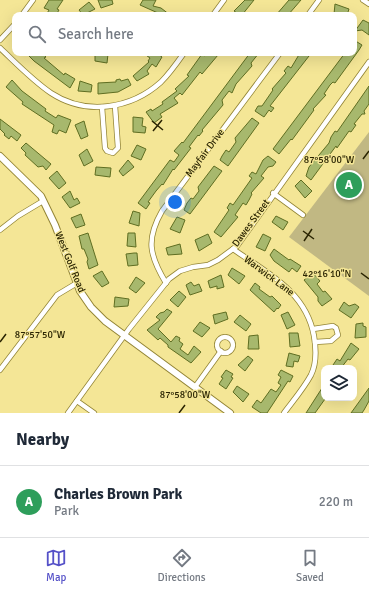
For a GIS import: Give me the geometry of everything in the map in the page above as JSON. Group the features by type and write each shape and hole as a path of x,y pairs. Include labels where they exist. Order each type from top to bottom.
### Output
{"street":[{"path":"24,12 33,0"},
{"path":"215,12 224,0"},
{"path":"310,12 319,0"},
{"path":"363,0 369,4"},
{"path":"0,40 12,27"},
{"path":"0,48 52,93 80,105 102,107 115,106 140,98 166,76 182,56"},
{"name":"Mayfair Drive","path":"166,283 157,269 151,251 151,241 156,221 278,56"},
{"name":"Dawes Street","path":"68,413 124,336 166,283 180,272 213,262 226,256 233,249 369,62"},
{"path":"102,107 105,148 107,151 113,153 118,148 115,106"},
{"name":"West Golf Road","path":"0,156 23,177 43,201 55,225 77,283 92,307 105,321 124,336 230,413"},
{"path":"273,193 303,215"},
{"path":"0,230 18,216 43,201"},
{"name":"Warwick Lane","path":"233,249 289,289 307,311 313,329 315,361 311,374 284,413"},
{"path":"0,370 57,295 77,283"},
{"path":"313,329 333,326 338,332 338,335 331,340 315,342"},
{"path":"195,387 221,351"},
{"path":"77,401 94,413"}],"shaded area":[{"path":"369,132 369,296 289,237"}],"building":[{"path":"49,0 63,0 57,9 59,10 58,12 48,12 49,10 44,8"},
{"path":"98,0 112,0 113,4 101,8"},
{"path":"143,0 156,0 153,6 161,8 166,12 156,12 140,5"},
{"path":"245,0 254,0 244,12 234,11"},
{"path":"289,0 301,0 291,12 279,12"},
{"path":"89,2 95,9 89,12 81,12 79,10"},
{"path":"335,4 349,9 348,12 334,12"},
{"path":"363,20 369,23 369,35 362,30 357,31 357,28"},
{"path":"357,42 362,45 357,53"},
{"path":"29,56 45,56 46,57 44,58 64,75 65,73 75,79 70,88"},
{"path":"95,56 108,56 107,63 95,61"},
{"path":"147,56 162,57 156,67 152,64 147,71 149,74 137,81 133,76 149,62 148,61 150,58"},
{"path":"201,56 217,56 202,74 200,72 182,95 180,93 174,98 178,103 160,114 162,117 154,123 146,112 151,109 152,111 163,104 162,102 177,91 175,89 189,76 187,75"},
{"path":"248,56 257,56 251,63 252,66 236,84 232,93 229,91 222,100 223,105 189,147 191,148 174,170 173,169 163,185 162,184 148,202 150,203 146,209 138,203 170,160 174,162 179,155 174,151 182,142 183,143"},
{"path":"298,56 309,56 270,106 274,108 271,112 269,110 264,117 255,111 258,106 262,106 273,90 272,89 286,73 284,71 288,66 291,68"},
{"path":"343,56 355,56 335,83 333,82 330,85 324,94 326,95 313,109 314,110 292,140 291,139 279,154 273,149"},
{"path":"120,79 121,81 128,79 131,85 118,92 98,94 98,83 116,82 116,80"},
{"path":"12,80 22,91 46,109 45,111 56,118 58,115 71,120 66,133 59,130 57,134 52,132 54,125 22,104 23,102 6,87"},
{"path":"80,81 92,85 91,92 78,91"},
{"path":"369,86 369,104 364,111 365,114 362,114 354,124 356,125 351,132 349,131 337,148 336,146 311,180 306,176 309,167 329,143 335,131 337,132"},
{"path":"133,117 143,118 142,126 146,127 145,133 133,132"},
{"path":"252,118 259,123 228,166 220,160 222,156 226,150 229,152 236,142 235,138"},
{"path":"0,119 21,135 17,141 11,136 9,139 4,135 5,134 0,129"},
{"path":"84,121 88,136 81,139 75,125"},
{"path":"26,143 51,164 46,170 43,166 38,167 25,155 26,153 21,148"},
{"path":"137,145 146,149 141,160 131,156"},
{"path":"87,149 93,161 84,166 79,155"},
{"path":"268,156 276,162 273,166 268,167 261,176 264,178 251,193 252,194 246,205 243,203 235,215 238,217 221,237 214,232 229,210 227,208 230,203 233,205 252,178 249,176 252,172 256,174 263,160"},
{"path":"128,160 134,167 123,176 119,171"},
{"path":"214,166 222,171 190,214 184,210 187,203 191,198 193,199 199,191 198,187"},
{"path":"96,167 111,168 110,177 95,175"},
{"path":"57,171 66,183 59,189 49,178"},
{"path":"301,180 312,191 305,198 295,186"},
{"path":"70,191 74,200 77,198 80,203 70,208 62,197"},
{"path":"133,211 140,213 139,226 129,223"},
{"path":"81,214 85,225 76,228 71,218"},
{"path":"276,216 288,222 283,230 272,222"},
{"path":"177,217 185,220 180,233 170,229"},
{"path":"88,233 98,265 89,269 87,262 88,259 84,249 82,249 79,236"},
{"path":"128,233 135,233 136,247 127,246"},
{"path":"208,234 212,243 199,251 195,240"},
{"path":"263,234 271,238 265,251 256,247"},
{"path":"180,244 182,254 168,255 166,248"},
{"path":"274,249 289,260 290,259 301,266 297,272 292,268 289,272 274,261 270,255"},
{"path":"137,253 138,265 128,266 126,254"},
{"path":"232,268 245,276 239,284 228,275"},
{"path":"102,271 109,283 102,287 93,276"},
{"path":"313,273 320,281 317,284 323,292 325,291 332,299 322,306 318,301 318,297 304,280"},
{"path":"221,275 224,287 217,289 217,286 210,288 208,281"},
{"path":"136,277 145,283 136,293 129,288"},
{"path":"191,282 194,286 199,284 202,291 190,295 186,285"},
{"path":"255,283 260,287 259,289 270,297 272,296 281,305 278,309 277,308 274,312 250,290"},
{"path":"179,291 186,297 178,307 170,300"},
{"path":"115,297 129,299 128,306 114,307"},
{"path":"344,302 349,306 355,304 359,307 351,318 339,310"},
{"path":"167,309 172,312 158,329 171,342 176,336 180,338 179,341 183,344 180,349 188,355 194,346 201,352 191,363 168,347 168,345 160,338 158,340 147,330 160,320 156,317"},
{"path":"226,312 228,319 215,324 213,315"},
{"path":"288,312 295,325 287,329 281,315"},
{"path":"240,315 251,324 246,331 234,322"},
{"path":"200,322 210,328 202,337 193,331"},
{"path":"363,323 363,326 366,327 366,337 355,338 356,324"},
{"path":"289,333 298,333 300,346 290,347"},
{"path":"258,335 259,349 248,349 249,336"},
{"path":"351,343 359,349 350,360 348,359 343,365 333,365 337,359 340,361"},
{"path":"289,353 300,356 298,362 294,361 293,367 286,366"},
{"path":"248,356 253,360 245,371 238,365"},
{"path":"226,370 233,374 231,377 233,378 226,389 219,384 223,378 221,377"},
{"path":"281,370 293,376 290,382 288,381 267,413 261,413 252,407 257,400 261,403 271,389 276,392 281,385 278,383 281,377 278,375"},
{"path":"237,386 249,394 243,402 233,392"},
{"path":"369,388 369,401 362,413 351,413"},
{"path":"321,390 321,401 324,401 315,413 306,413"}],"place":[{"name":"Charles Brown Park","path":"349,185"}]}
